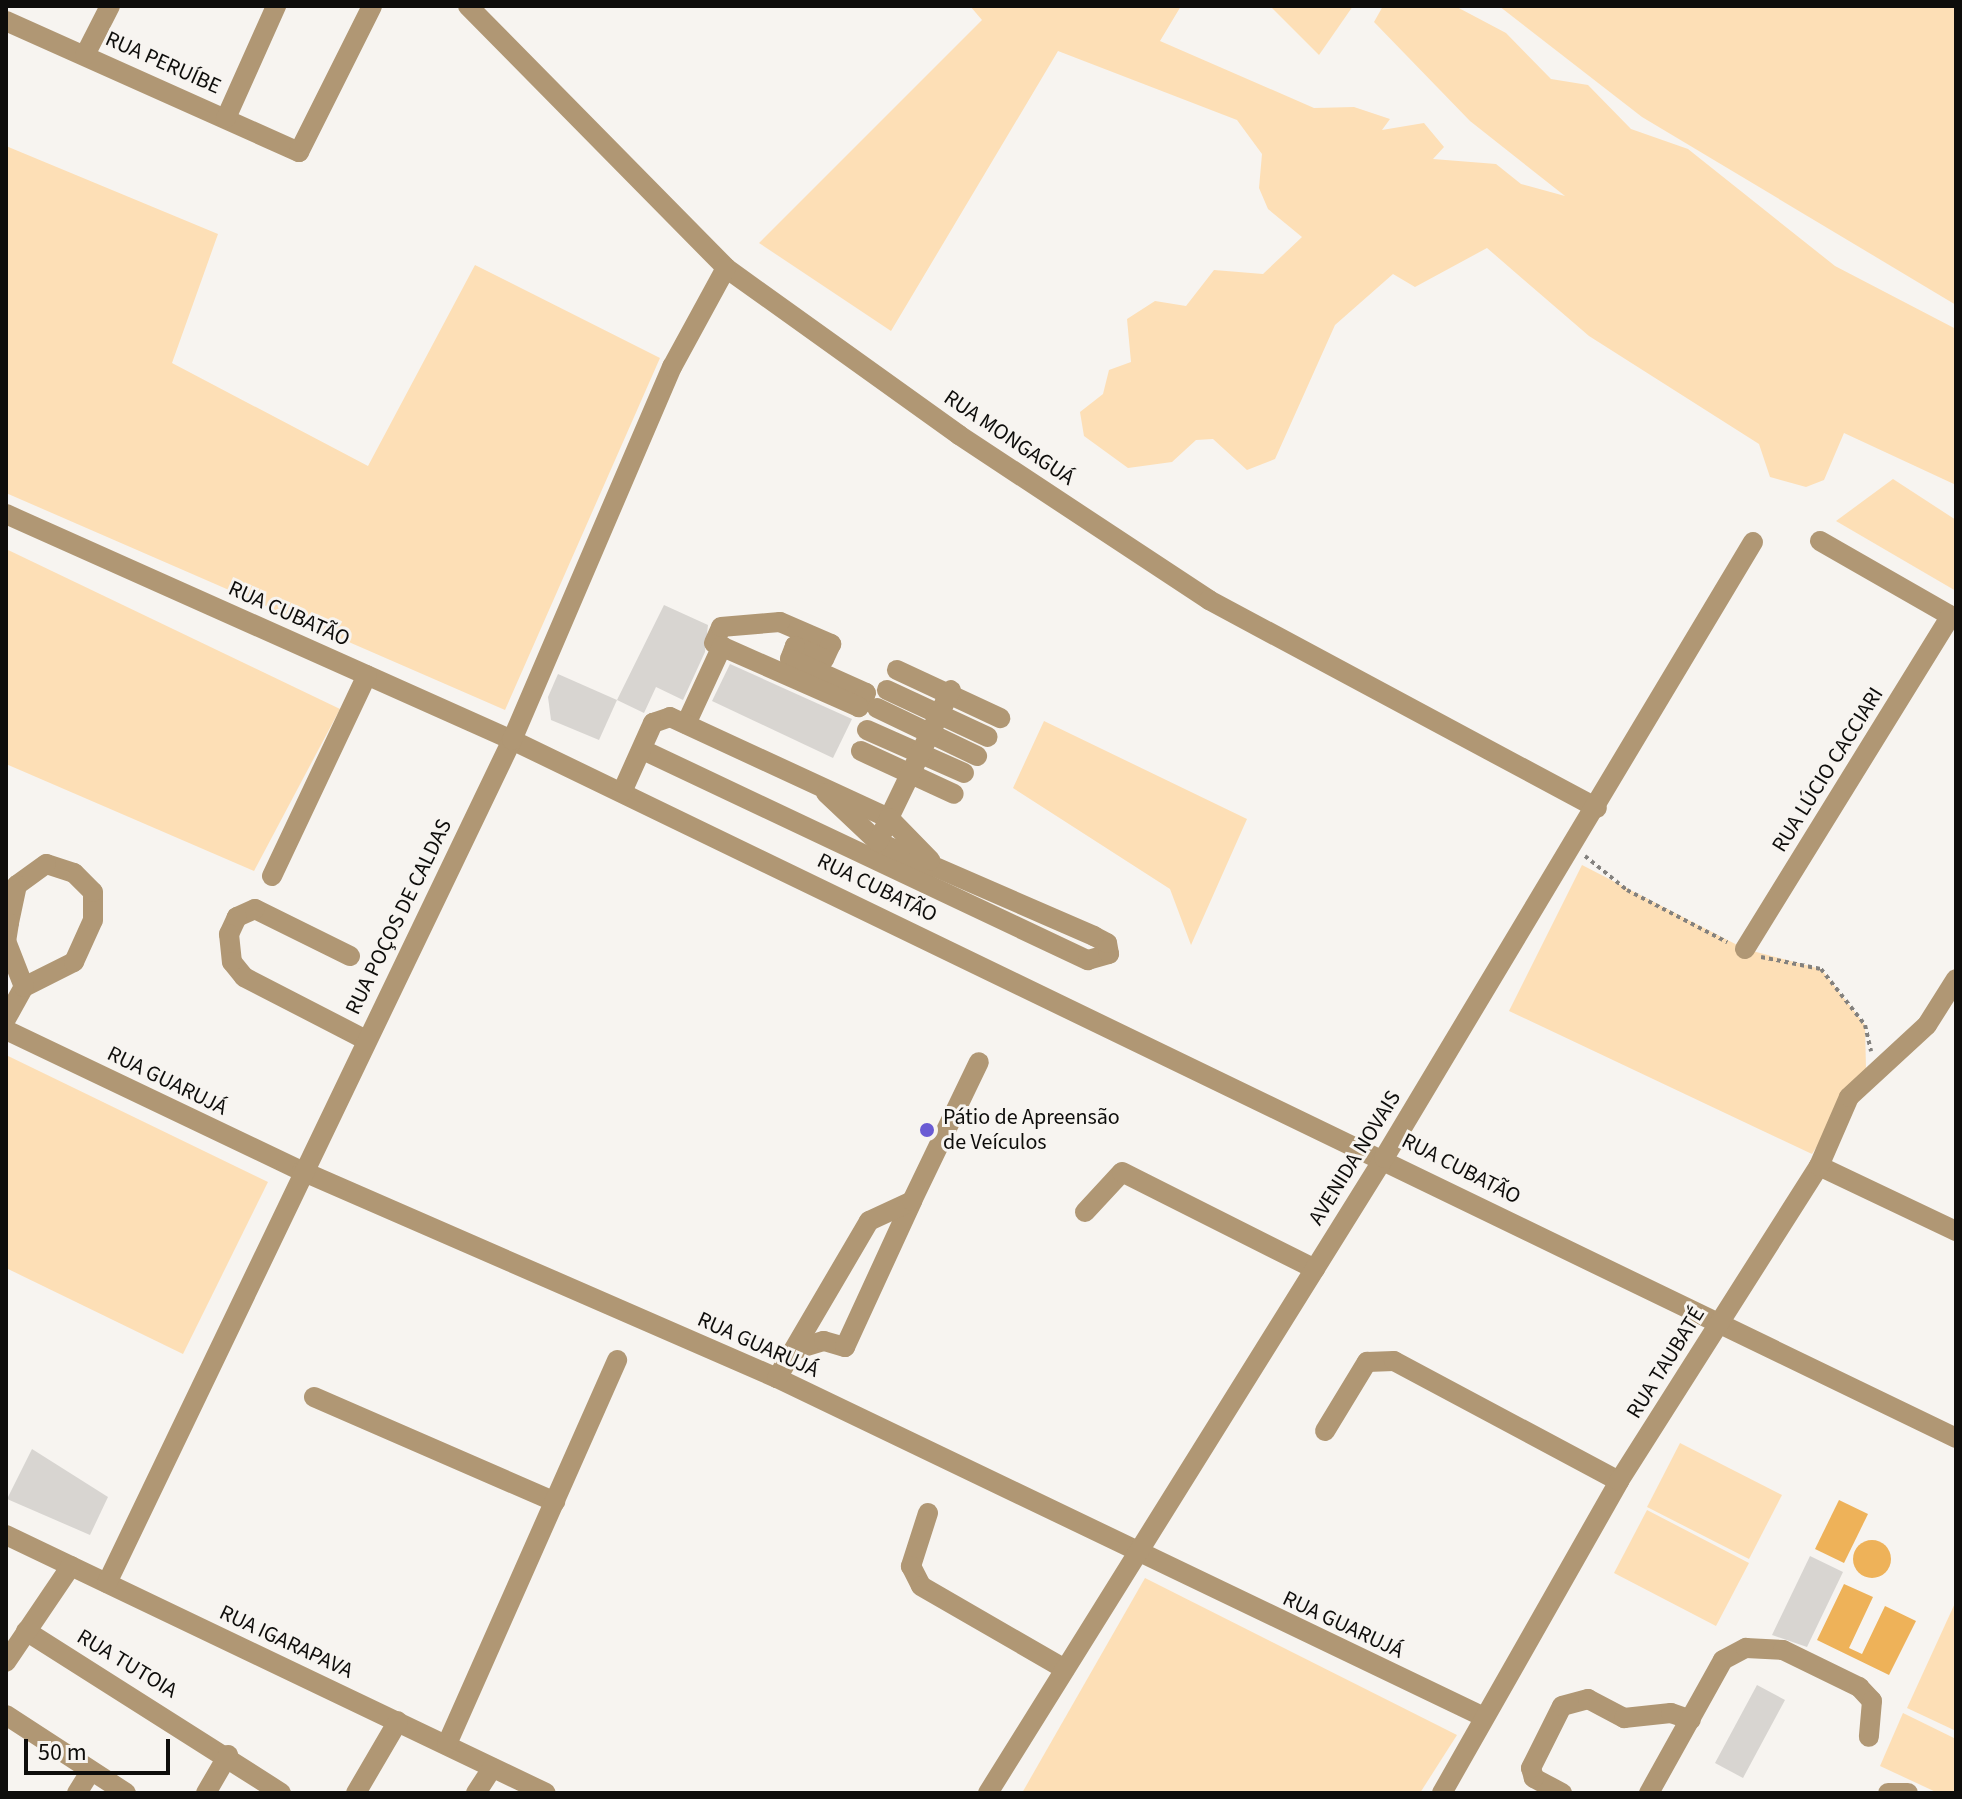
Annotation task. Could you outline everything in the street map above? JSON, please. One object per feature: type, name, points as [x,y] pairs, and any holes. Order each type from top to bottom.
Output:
[{"type":"street","points":[[85,55],[110,6]]},
{"type":"street","points":[[226,118],[276,6]]},
{"type":"street","name":"RUA PERUÍBE","points":[[6,21],[299,152],[372,6]]},
{"type":"street","name":"RUA MONGAGUÁ","points":[[468,6],[726,268],[959,435],[1209,600],[1597,808]]},
{"type":"street","name":"RUA POÇOS DE CALDAS","points":[[107,1583],[302,1171],[512,740],[672,367],[726,268]]},
{"type":"street","name":"RUA CUBATÃO","points":[[6,514],[622,792],[1384,1158],[1718,1325],[1956,1438]]},
{"type":"street","points":[[1820,541],[1953,617]]},
{"type":"street","name":"AVENIDA NOVAIS","points":[[988,1793],[1384,1158],[1597,808],[1753,542]]},
{"type":"street","name":"RUA LÚCIO CACCIARI","points":[[1745,949],[1953,617]]},
{"type":"street","points":[[780,622],[831,644],[824,659],[795,646],[790,659],[866,693],[859,707],[722,646],[714,643],[721,627],[780,622]]},
{"type":"street","points":[[686,724],[722,646]]},
{"type":"street","points":[[897,670],[946,700],[988,737]]},
{"type":"street","points":[[272,876],[367,675]]},
{"type":"street","points":[[977,756],[929,734],[882,699],[946,700],[1000,718]]},
{"type":"street","points":[[878,842],[946,700]]},
{"type":"street","points":[[622,792],[659,716],[686,724],[889,818],[935,866]]},
{"type":"street","points":[[867,730],[964,773]]},
{"type":"street","points":[[643,750],[1088,960],[1109,954],[1107,943],[1094,936],[878,842],[815,783]]},
{"type":"street","points":[[861,751],[954,794]]},
{"type":"street","points":[[6,1019],[24,987],[74,962],[93,920],[93,892],[74,873],[46,864],[17,885],[9,923],[6,941],[24,987]]},
{"type":"street","points":[[350,956],[255,909],[237,917],[229,934],[232,962],[244,977],[366,1040]]},
{"type":"street","name":"RUA TAUBATÉ","points":[[1442,1793],[1619,1481],[1819,1166],[1849,1097],[1927,1025],[1956,979]]},
{"type":"street","name":"RUA GUARUJÁ","points":[[6,1030],[302,1171],[777,1378],[1135,1556],[1484,1717]]},
{"type":"street","points":[[794,1350],[824,1341],[845,1347],[979,1062]]},
{"type":"street","points":[[1819,1166],[1956,1231]]},
{"type":"street","points":[[1085,1212],[1122,1172],[1315,1269]]},
{"type":"street","points":[[777,1378],[869,1221],[912,1201]]},
{"type":"street","points":[[447,1744],[617,1360]]},
{"type":"street","points":[[1325,1431],[1367,1362],[1394,1361],[1619,1481]]},
{"type":"street","points":[[314,1397],[555,1502]]},
{"type":"street","points":[[928,1513],[911,1566],[921,1586],[1065,1669]]},
{"type":"street","name":"RUA IGARAPAVA","points":[[6,1535],[546,1793]]},
{"type":"street","points":[[6,1662],[71,1566]]},
{"type":"street","name":"RUA TUTOIA","points":[[26,1631],[228,1755],[281,1793]]},
{"type":"street","points":[[1649,1793],[1723,1660],[1765,1645],[1859,1687],[1872,1701],[1869,1737]]},
{"type":"street","points":[[1562,1793],[1534,1778],[1531,1768],[1562,1706],[1588,1699],[1624,1718],[1671,1713],[1691,1720]]},
{"type":"street","points":[[6,1715],[126,1793]]},
{"type":"street","points":[[356,1793],[398,1721]]},
{"type":"street","points":[[206,1793],[228,1755]]},
{"type":"street","points":[[476,1793],[492,1768]]},
{"type":"street","points":[[77,1793],[91,1771]]},
{"type":"street","points":[[1888,1793],[1908,1793]]},
{"type":"path","points":[[1573,847],[1641,898],[1771,962],[1815,963],[1843,988],[1865,1025],[1876,1074]]},
{"type":"shaded area","points":[[970,6],[1181,6],[1160,41],[1314,108],[1354,107],[1390,119],[1382,130],[1424,123],[1444,147],[1433,159],[1496,164],[1521,184],[1565,196],[1470,121],[1374,22],[1383,6],[1455,6],[1506,33],[1551,79],[1588,85],[1631,129],[1688,149],[1835,266],[1956,329],[1956,485],[1844,433],[1824,480],[1806,487],[1770,477],[1759,444],[1589,336],[1487,248],[1415,287],[1393,274],[1335,325],[1275,459],[1247,470],[1213,439],[1196,440],[1172,462],[1128,468],[1084,436],[1080,412],[1103,394],[1109,370],[1131,362],[1127,319],[1155,301],[1186,306],[1214,270],[1263,274],[1302,237],[1268,209],[1259,188],[1262,154],[1237,120],[1058,51],[891,331],[759,243],[982,20]]},
{"type":"shaded area","points":[[1270,6],[1353,6],[1319,55]]},
{"type":"shaded area","points":[[1499,6],[1956,6],[1956,305],[1642,117]]},
{"type":"shaded area","points":[[6,146],[218,234],[172,363],[368,466],[475,265],[660,358],[505,710],[6,493]]},
{"type":"shaded area","points":[[1893,479],[1956,520],[1956,591],[1836,521]]},
{"type":"shaded area","points":[[6,549],[340,709],[254,871],[6,764]]},
{"type":"shaded area","points":[[1044,721],[1247,819],[1191,945],[1170,889],[1013,788]]},
{"type":"shaded area","points":[[1582,865],[1745,949],[1821,969],[1865,1025],[1866,1069],[1812,1154],[1509,1011]]},
{"type":"shaded area","points":[[6,1055],[268,1182],[183,1354],[6,1268]]},
{"type":"shaded area","points":[[1680,1443],[1782,1495],[1749,1559],[1647,1507]]},
{"type":"shaded area","points":[[1839,1500],[1868,1514],[1844,1563],[1815,1549]]},
{"type":"shaded area","points":[[1647,1510],[1749,1563],[1716,1626],[1614,1573]]},
{"type":"shaded area","points":[[1872,1540],[1886,1545],[1891,1559],[1886,1573],[1872,1578],[1858,1573],[1853,1559],[1858,1545]]},
{"type":"shaded area","points":[[1145,1578],[1457,1735],[1420,1793],[1022,1793]]},
{"type":"shaded area","points":[[1844,1584],[1873,1597],[1849,1648],[1862,1654],[1885,1606],[1916,1621],[1889,1675],[1817,1640]]},
{"type":"shaded area","points":[[1956,1601],[1956,1731],[1907,1708]]},
{"type":"shaded area","points":[[1903,1713],[1956,1739],[1956,1793],[1938,1793],[1880,1766]]},
{"type":"building","points":[[664,605],[708,625],[705,652],[683,700],[656,687],[644,713],[617,700]]},
{"type":"building","points":[[730,664],[852,719],[833,758],[712,701]]},
{"type":"building","points":[[558,674],[617,700],[599,740],[551,720],[548,697]]},
{"type":"building","points":[[32,1449],[108,1497],[90,1535],[7,1499]]},
{"type":"building","points":[[1810,1556],[1843,1572],[1807,1647],[1772,1635]]},
{"type":"building","points":[[1757,1685],[1785,1700],[1743,1778],[1715,1763]]},
{"type":"place","name":"Pátio de Apreensão de Veículos","points":[[927,1130]]}]
